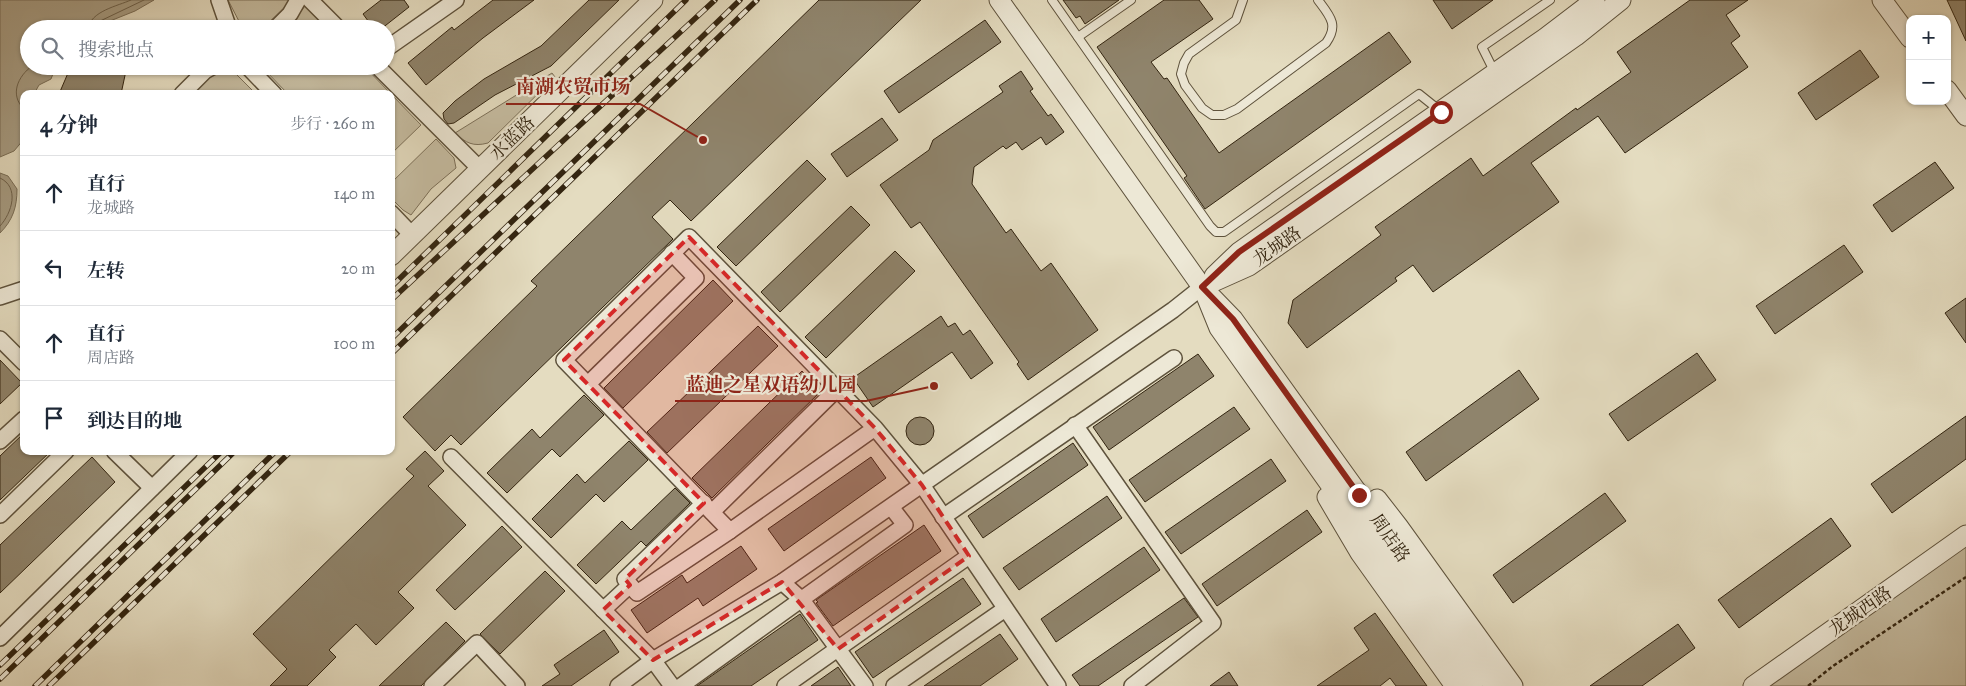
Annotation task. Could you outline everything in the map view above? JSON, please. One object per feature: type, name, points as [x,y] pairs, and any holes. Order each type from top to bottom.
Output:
[{"type":"street","points":[[220,0],[226,20]]},
{"type":"street","points":[[284,20],[298,0]]},
{"type":"street","points":[[310,0],[330,20]]},
{"type":"street","points":[[395,43],[456,0]]},
{"type":"street","name":"水蓝路","points":[[395,252],[653,0]]},
{"type":"street","name":"周店路","points":[[1001,0],[1305,435],[1381,540],[1494,686]]},
{"type":"street","name":"龙城路","points":[[1202,287],[1239,252],[1441,112],[1595,0]]},
{"type":"street","name":"龙城路","points":[[1202,287],[1249,266],[1576,36],[1621,0]]},
{"type":"street","points":[[1882,0],[1906,33]]},
{"type":"street","points":[[186,90],[201,75]]},
{"type":"street","points":[[256,75],[270,90]]},
{"type":"street","points":[[385,75],[480,169]]},
{"type":"street","points":[[1951,95],[1966,116]]},
{"type":"street","points":[[395,218],[412,235]]},
{"type":"street","points":[[730,531],[564,360],[688,237],[875,428],[922,486],[1058,686]]},
{"type":"street","points":[[588,384],[696,278],[672,253]]},
{"type":"street","points":[[618,686],[653,660],[782,582],[1173,310],[1202,287]]},
{"type":"street","points":[[0,297],[20,290]]},
{"type":"street","points":[[1,342],[20,359]]},
{"type":"street","points":[[943,517],[1174,358]]},
{"type":"street","points":[[837,389],[708,508],[625,579],[630,585],[638,593],[730,531],[875,428]]},
{"type":"street","points":[[0,441],[20,423]]},
{"type":"street","points":[[1075,425],[1213,623],[1132,686]]},
{"type":"street","points":[[1305,435],[1335,513],[1360,553],[1455,686]]},
{"type":"street","points":[[1305,435],[1371,491],[1513,686]]},
{"type":"street","points":[[0,515],[62,455]]},
{"type":"street","points":[[118,455],[152,488]]},
{"type":"street","points":[[0,638],[186,455]]},
{"type":"street","points":[[451,457],[653,660],[672,686]]},
{"type":"street","points":[[681,686],[905,525],[891,507]]},
{"type":"street","name":"龙城西路","points":[[1753,686],[1966,535]]},
{"type":"street","name":"周店路","points":[[1381,540],[1473,686]]},
{"type":"street","points":[[785,686],[969,556]]},
{"type":"street","points":[[782,582],[802,600],[865,686]]},
{"type":"street","points":[[603,610],[630,585]]},
{"type":"street","points":[[894,686],[1005,609]]},
{"type":"street","points":[[432,686],[477,643],[517,686]]},
{"type":"lane","points":[[1052,0],[1216,232],[1224,232],[1419,94],[1441,112]]},
{"type":"lane","points":[[1078,37],[1131,0]]},
{"type":"lane","points":[[1243,0],[1236,20],[1189,54],[1181,74],[1185,85],[1202,108],[1212,115],[1224,116],[1237,109],[1326,43],[1333,34],[1333,24],[1318,0]]},
{"type":"lane","points":[[1495,73],[1482,47],[1550,0]]},
{"type":"path","points":[[1808,686],[1833,666],[1966,578]]},
{"type":"highlighted area","points":[[689,237],[875,428],[922,485],[969,556],[838,649],[782,582],[653,660],[603,610],[630,585],[625,579],[704,503],[564,360]]},
{"type":"shaded area","points":[[228,0],[291,1],[271,20],[238,20]]},
{"type":"shaded area","points":[[305,6],[318,20],[293,20]]},
{"type":"shaded area","points":[[552,73],[555,77],[488,143],[478,145],[470,143],[455,133]]},
{"type":"shaded area","points":[[212,75],[237,75],[252,90],[193,90]]},
{"type":"shaded area","points":[[270,75],[373,75],[387,90],[284,90]]},
{"type":"shaded area","points":[[395,98],[421,125],[395,150]]},
{"type":"shaded area","points":[[436,139],[454,158],[456,168],[431,189],[411,215],[395,202],[395,179]]},
{"type":"shaded area","points":[[1966,545],[1966,686],[1767,686]]},
{"type":"water","points":[[0,0],[154,0],[135,11],[112,20],[20,20],[20,75],[53,75],[51,79],[39,85],[36,90],[20,90],[20,144],[14,151],[0,157]]},
{"type":"water","points":[[0,173],[8,176],[17,189],[13,213],[0,233]]},
{"type":"building","points":[[381,0],[404,0],[409,7],[392,20],[367,20],[363,14]]},
{"type":"building","points":[[493,0],[534,0],[483,38],[426,85],[408,63],[452,27],[454,30]]},
{"type":"building","points":[[589,0],[619,0],[551,66],[495,95],[454,123],[448,124],[444,119],[443,113],[455,101],[484,79],[541,46]]},
{"type":"building","points":[[819,0],[921,0],[691,221],[670,200],[652,217],[673,239],[461,445],[451,435],[435,451],[403,417],[537,286],[531,281]]},
{"type":"building","points":[[1063,0],[1119,0],[1085,24],[1080,16],[1076,18]]},
{"type":"building","points":[[1164,0],[1199,0],[1213,19],[1151,62],[1164,79],[1167,78],[1219,153],[1389,32],[1411,62],[1205,209],[1184,178],[1187,176],[1097,47]]},
{"type":"building","points":[[1433,0],[1493,0],[1452,29]]},
{"type":"building","points":[[1690,0],[1748,0],[1726,15],[1740,36],[1731,43],[1748,67],[1625,153],[1598,116],[1531,163],[1559,202],[1433,292],[1413,265],[1395,278],[1397,281],[1307,348],[1288,323],[1293,300],[1381,235],[1375,227],[1471,158],[1483,176],[1576,108],[1577,110],[1631,72],[1617,52]]},
{"type":"building","points":[[1947,0],[1966,0],[1966,41]]},
{"type":"building","points":[[985,20],[1001,42],[899,113],[884,91]]},
{"type":"building","points":[[1860,50],[1879,77],[1816,120],[1798,93]]},
{"type":"building","points":[[1021,71],[1033,89],[1030,91],[1048,116],[1051,114],[1064,132],[1046,145],[1041,137],[1022,150],[1016,142],[1006,149],[1003,146],[974,167],[972,184],[1006,233],[1011,229],[1041,271],[1051,263],[1098,330],[1028,380],[1017,364],[1019,362],[920,222],[911,228],[880,185],[929,150],[933,140],[1003,92],[999,86]]},
{"type":"building","points":[[67,75],[125,75],[122,90],[61,90]]},
{"type":"building","points":[[882,118],[898,140],[847,177],[831,154]]},
{"type":"building","points":[[807,160],[826,179],[736,266],[717,247]]},
{"type":"building","points":[[1935,162],[1954,188],[1892,232],[1873,205]]},
{"type":"building","points":[[851,206],[870,225],[780,312],[761,292]]},
{"type":"building","points":[[1844,245],[1863,272],[1775,334],[1756,306]]},
{"type":"building","points":[[895,251],[915,271],[826,358],[805,337]]},
{"type":"building","points":[[713,280],[733,301],[623,408],[604,388]]},
{"type":"building","points":[[1966,298],[1966,343],[1945,313]]},
{"type":"building","points":[[941,316],[948,327],[955,323],[963,335],[970,330],[993,363],[971,379],[952,352],[873,407],[853,378]]},
{"type":"building","points":[[758,326],[778,346],[667,453],[647,432]]},
{"type":"building","points":[[1697,353],[1716,380],[1628,441],[1609,414]]},
{"type":"building","points":[[1198,354],[1214,376],[1109,450],[1093,427]]},
{"type":"building","points":[[0,360],[20,381],[20,385],[0,404]]},
{"type":"building","points":[[1519,370],[1539,399],[1426,481],[1406,452]]},
{"type":"building","points":[[802,371],[821,391],[712,498],[692,478]]},
{"type":"building","points":[[584,395],[604,415],[560,457],[552,449],[507,493],[487,473],[532,429],[540,438]]},
{"type":"building","points":[[1234,407],[1250,429],[1145,502],[1129,480]]},
{"type":"building","points":[[1966,416],[1966,459],[1892,513],[1871,484]]},
{"type":"building","points":[[920,417],[930,421],[934,431],[930,441],[920,445],[910,441],[906,431],[910,421]]},
{"type":"building","points":[[20,437],[20,455],[47,455],[0,500],[0,456]]},
{"type":"building","points":[[629,441],[648,460],[604,502],[596,494],[551,538],[532,519],[577,474],[585,483]]},
{"type":"building","points":[[1073,443],[1088,465],[983,538],[968,516]]},
{"type":"building","points":[[425,451],[444,471],[428,486],[466,525],[398,592],[414,608],[376,645],[356,624],[329,650],[336,657],[307,686],[270,686],[287,669],[253,634],[414,476],[406,469]]},
{"type":"building","points":[[92,457],[115,482],[0,593],[0,545]]},
{"type":"building","points":[[871,457],[886,478],[784,551],[768,529]]},
{"type":"building","points":[[1271,459],[1286,481],[1181,554],[1165,532]]},
{"type":"building","points":[[675,488],[690,503],[646,546],[641,541],[596,584],[577,565],[622,521],[631,530]]},
{"type":"building","points":[[1605,493],[1626,521],[1513,603],[1493,575]]},
{"type":"building","points":[[1107,496],[1122,518],[1019,590],[1003,568]]},
{"type":"building","points":[[1307,510],[1322,532],[1217,606],[1202,584]]},
{"type":"building","points":[[1831,518],[1851,546],[1739,628],[1718,600]]},
{"type":"building","points":[[924,525],[941,551],[833,626],[816,603],[818,602],[816,600]]},
{"type":"building","points":[[502,526],[522,547],[455,610],[436,590]]},
{"type":"building","points":[[741,546],[757,569],[703,606],[698,598],[647,633],[631,610],[682,575],[687,583]]},
{"type":"building","points":[[1144,547],[1160,570],[1056,642],[1041,619]]},
{"type":"building","points":[[545,571],[565,591],[500,654],[480,634]]},
{"type":"building","points":[[963,578],[981,604],[873,678],[855,652]]},
{"type":"building","points":[[1184,598],[1198,617],[1098,686],[1080,686],[1072,675]]},
{"type":"building","points":[[1375,613],[1427,686],[1396,686],[1390,678],[1380,686],[1317,686],[1369,650],[1354,628]]},
{"type":"building","points":[[800,614],[818,640],[751,686],[697,686]]},
{"type":"building","points":[[446,622],[465,641],[421,686],[379,686]]},
{"type":"building","points":[[1678,624],[1695,648],[1642,686],[1590,686]]},
{"type":"building","points":[[604,630],[619,652],[571,686],[542,686],[560,674],[554,665]]},
{"type":"building","points":[[1000,634],[1018,659],[980,686],[924,686]]},
{"type":"building","points":[[838,667],[851,686],[811,686]]},
{"type":"building","points":[[1229,672],[1238,686],[1210,686]]},
{"type":"railway","points":[[395,283],[686,0]]},
{"type":"railway","points":[[395,296],[715,0]]},
{"type":"railway","points":[[395,335],[740,0]]},
{"type":"railway","points":[[395,350],[757,0]]},
{"type":"railway","points":[[0,665],[218,455]]},
{"type":"railway","points":[[0,679],[231,455]]},
{"type":"railway","points":[[35,686],[272,455]]},
{"type":"railway","points":[[49,686],[287,455]]},
{"type":"place","name":"南湖农贸市场","points":[[703,140]]},
{"type":"place","name":"蓝迪之星双语幼儿园","points":[[934,386]]},
{"type":"route","points":[[1359,495],[1233,319],[1202,287],[1239,252],[1441,112]]}]
